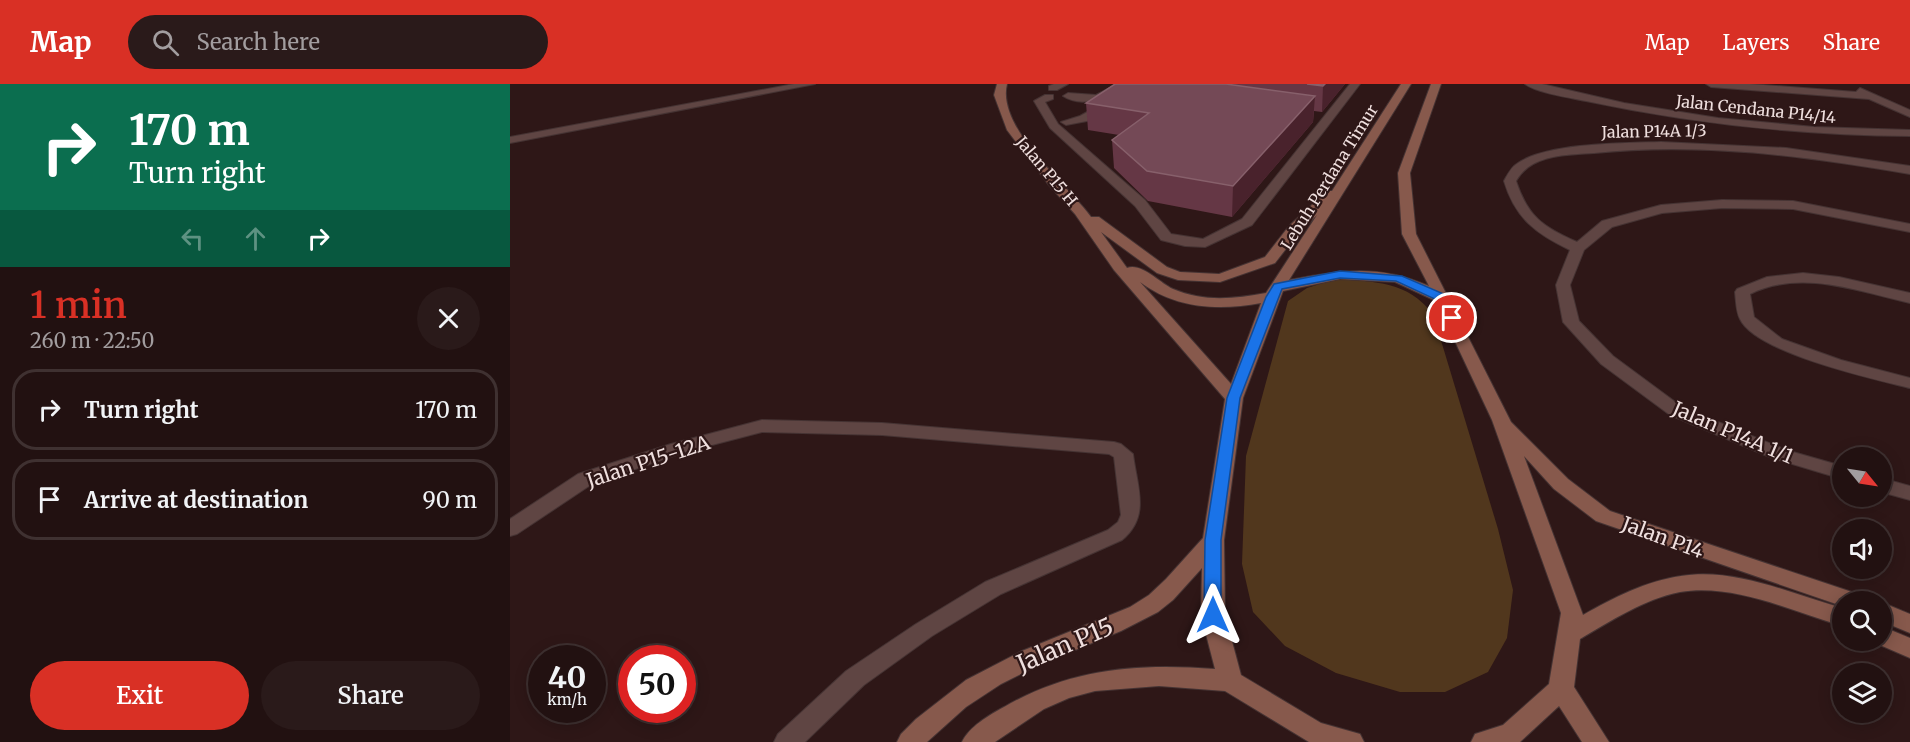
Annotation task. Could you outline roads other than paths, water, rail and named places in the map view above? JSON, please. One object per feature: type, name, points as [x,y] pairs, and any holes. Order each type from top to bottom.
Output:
[{"type":"main road","name":"Jalan P15 H","points":[[1002,84],[999,95],[1011,128],[1052,181],[1080,211],[1119,267],[1234,398]]},
{"type":"main road","name":"Lebuh Perdana Timur","points":[[1230,681],[1213,615],[1213,540],[1234,398],[1275,292],[1407,84]]},
{"type":"main road","points":[[1436,84],[1404,173],[1409,234],[1501,420],[1572,613],[1561,689],[1511,734],[1484,742]]},
{"type":"main road","points":[[1080,211],[1162,270],[1198,279],[1220,278],[1270,260],[1315,207],[1341,186]]},
{"type":"main road","name":"Jalan P15 H","points":[[1110,253],[1152,285],[1171,296],[1200,303],[1275,292],[1340,275],[1398,278],[1442,298]]},
{"type":"main road","name":"Jalan P14","points":[[1501,420],[1561,484],[1603,516],[1832,594]]},
{"type":"main road","name":"Jalan P15","points":[[910,742],[930,720],[969,690],[1020,663],[1090,636],[1153,605],[1213,540]]},
{"type":"main road","name":"Jalan P14","points":[[1569,634],[1628,601],[1683,584],[1732,586],[1832,614]]},
{"type":"main road","points":[[1892,616],[1910,624]]},
{"type":"main road","points":[[1892,640],[1910,648]]},
{"type":"main road","name":"Jalan P15","points":[[975,742],[998,722],[1052,692],[1110,677],[1166,674],[1230,681]]},
{"type":"main road","points":[[1230,681],[1315,733],[1351,742]]},
{"type":"main road","points":[[1561,689],[1596,742]]},
{"type":"street","points":[[510,140],[810,84]]},
{"type":"street","points":[[1064,100],[1093,115],[1127,91],[1116,87],[1098,98],[1039,101],[1048,120],[1140,203],[1166,237],[1185,242],[1205,243],[1246,222],[1321,118],[1355,84]]},
{"type":"street","name":"Jalan Cendana P14/14","points":[[1530,84],[1594,102],[1719,123],[1789,130],[1910,133]]},
{"type":"street","name":"Jalan Cendana P14/14","points":[[1711,84],[1870,96]]},
{"type":"street","points":[[1845,84],[1910,114]]},
{"type":"street","points":[[1064,100],[1074,144]]},
{"type":"street","name":"Jalan P14A 1/3","points":[[1578,248],[1539,230],[1524,216],[1515,201],[1510,181],[1518,167],[1539,156],[1623,145],[1731,146],[1832,156],[1910,170]]},
{"type":"street","name":"Jalan P14A 1/1","points":[[1832,470],[1779,454],[1676,411],[1606,360],[1571,322],[1563,285],[1578,248],[1607,224],[1661,209],[1722,204],[1793,205],[1910,228]]},
{"type":"street","points":[[1910,298],[1834,281],[1797,278],[1766,281],[1742,292],[1747,319],[1776,342],[1835,364],[1910,383]]},
{"type":"street","name":"Jalan P15-12A","points":[[510,529],[585,479],[678,448],[762,426],[882,429],[1114,448],[1123,454],[1131,515],[1126,526],[1115,535],[993,588],[924,630],[855,678],[787,742]]},
{"type":"street","points":[[1892,488],[1910,493]]}]
